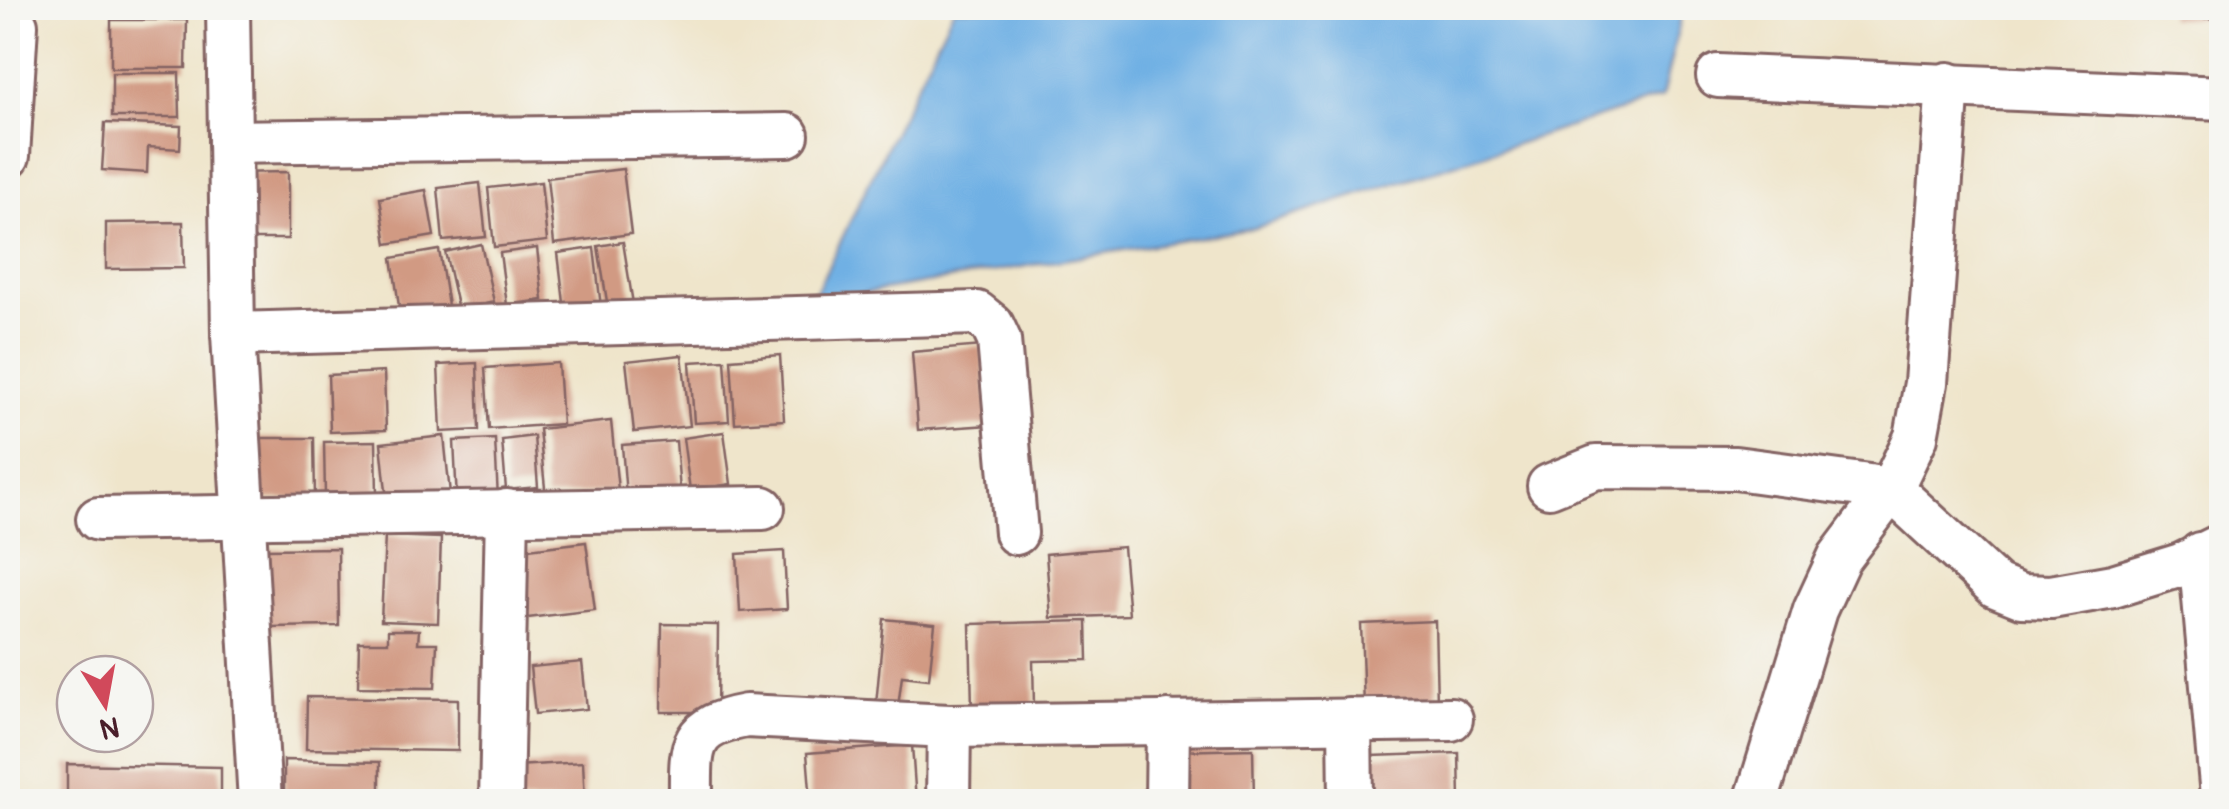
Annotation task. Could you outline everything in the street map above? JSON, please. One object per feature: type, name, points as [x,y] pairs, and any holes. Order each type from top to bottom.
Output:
[{"type":"street","points":[[228,8],[233,334],[260,802]]},
{"type":"street","points":[[8,14],[16,24],[8,156]]},
{"type":"street","points":[[1718,76],[2222,98]]},
{"type":"street","points":[[1756,802],[1815,610],[1839,558],[1891,489],[1916,438],[1926,383],[1948,84]]},
{"type":"street","points":[[230,142],[786,135]]},
{"type":"street","points":[[233,334],[977,313],[992,325],[999,340],[1016,532]]},
{"type":"street","points":[[1549,486],[1596,467],[1735,468],[1891,489],[1996,586],[2021,596],[2051,597],[2113,586],[2180,565],[2211,550],[2222,796]]},
{"type":"street","points":[[98,518],[763,508]]},
{"type":"street","points":[[501,802],[507,512]]},
{"type":"street","points":[[692,802],[691,755],[702,733],[715,722],[746,716],[949,726],[1452,720]]},
{"type":"street","points":[[1350,720],[1351,802]]},
{"type":"street","points":[[1167,802],[1168,722]]},
{"type":"street","points":[[948,802],[949,726]]},
{"type":"water","points":[[954,8],[1683,8],[1662,97],[1255,228],[811,302]]},
{"type":"building","points":[[2169,8],[2222,8],[2222,18],[2169,19]]},
{"type":"building","points":[[111,20],[187,20],[186,68],[111,68]]},
{"type":"building","points":[[112,73],[179,73],[180,117],[112,117]]},
{"type":"building","points":[[105,123],[181,126],[180,149],[148,147],[147,173],[102,170]]},
{"type":"building","points":[[623,169],[631,234],[554,244],[547,178]]},
{"type":"building","points":[[288,172],[288,239],[235,239],[235,173]]},
{"type":"building","points":[[541,182],[547,241],[494,247],[488,188]]},
{"type":"building","points":[[480,183],[486,237],[443,241],[438,188]]},
{"type":"building","points":[[426,190],[434,236],[387,244],[380,198]]},
{"type":"building","points":[[183,222],[184,268],[106,269],[106,223]]},
{"type":"building","points":[[623,242],[635,316],[610,320],[598,246]]},
{"type":"building","points":[[481,244],[494,302],[458,310],[445,252]]},
{"type":"building","points":[[537,248],[543,300],[507,305],[500,253]]},
{"type":"building","points":[[594,248],[601,307],[565,311],[558,253]]},
{"type":"building","points":[[439,250],[449,312],[401,320],[392,258]]},
{"type":"building","points":[[982,346],[989,425],[918,430],[912,352]]},
{"type":"building","points":[[682,355],[690,426],[634,432],[626,361]]},
{"type":"building","points":[[780,355],[784,420],[735,423],[731,359]]},
{"type":"building","points":[[725,360],[729,421],[694,423],[690,362]]},
{"type":"building","points":[[477,363],[479,430],[441,432],[438,365]]},
{"type":"building","points":[[558,363],[562,424],[489,429],[485,368]]},
{"type":"building","points":[[384,372],[386,430],[330,432],[328,375]]},
{"type":"building","points":[[611,421],[618,490],[546,498],[539,429]]},
{"type":"building","points":[[724,432],[731,484],[690,490],[683,438]]},
{"type":"building","points":[[444,436],[450,494],[387,501],[381,443]]},
{"type":"building","points":[[534,436],[538,487],[506,490],[502,440]]},
{"type":"building","points":[[254,438],[314,438],[315,499],[254,499]]},
{"type":"building","points":[[495,439],[498,499],[457,501],[454,441]]},
{"type":"building","points":[[376,441],[377,496],[325,497],[324,442]]},
{"type":"building","points":[[676,441],[680,491],[626,496],[622,445]]},
{"type":"building","points":[[385,536],[441,538],[438,623],[381,621]]},
{"type":"building","points":[[586,542],[595,610],[527,618],[520,550]]},
{"type":"building","points":[[1123,547],[1129,615],[1051,618],[1046,554]]},
{"type":"building","points":[[338,548],[339,626],[267,627],[266,549]]},
{"type":"building","points":[[784,551],[787,609],[740,612],[737,554]]},
{"type":"building","points":[[884,619],[935,624],[929,679],[902,676],[898,707],[876,705]]},
{"type":"building","points":[[1087,621],[1088,660],[1033,661],[1034,706],[972,708],[970,624]]},
{"type":"building","points":[[1435,621],[1437,704],[1364,706],[1361,624]]},
{"type":"building","points":[[662,624],[718,625],[717,712],[661,712]]},
{"type":"building","points":[[388,630],[419,630],[418,643],[437,643],[435,688],[358,687],[359,642],[388,642]]},
{"type":"building","points":[[582,662],[587,709],[535,714],[530,667]]},
{"type":"building","points":[[307,697],[458,699],[458,751],[306,749]]},
{"type":"building","points":[[912,745],[916,802],[811,802],[807,753]]},
{"type":"building","points":[[1253,749],[1254,800],[1175,802],[1174,751]]},
{"type":"building","points":[[1459,753],[1460,802],[1372,802],[1371,756]]},
{"type":"building","points":[[284,760],[380,762],[380,802],[284,802]]},
{"type":"building","points":[[583,762],[585,802],[518,802],[516,766]]},
{"type":"building","points":[[67,764],[221,767],[221,802],[67,802]]}]
